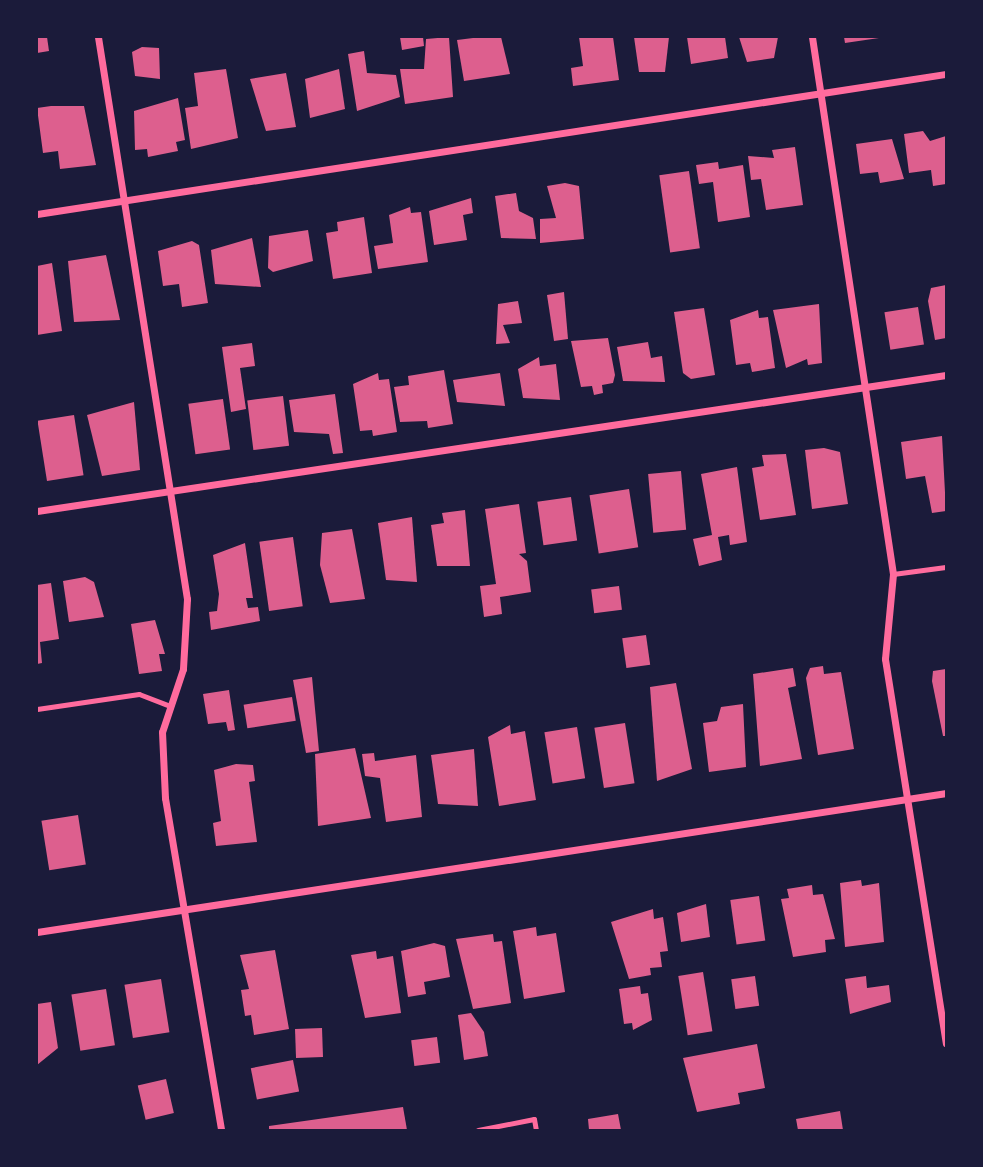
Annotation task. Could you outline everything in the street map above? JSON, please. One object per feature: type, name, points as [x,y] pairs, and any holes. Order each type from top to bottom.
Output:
[{"type":"street","points":[[98,37],[173,491],[187,599],[183,669],[162,732],[165,798],[187,909],[221,1130]]},
{"type":"street","points":[[812,37],[893,574],[885,659],[910,799],[946,1043]]},
{"type":"street","points":[[37,214],[946,74]]},
{"type":"street","points":[[37,511],[946,375]]},
{"type":"street","points":[[37,932],[946,793]]},
{"type":"lane","points":[[893,574],[946,566]]},
{"type":"lane","points":[[37,709],[139,694],[170,706]]},
{"type":"lane","points":[[478,1130],[534,1119],[536,1130]]},
{"type":"building","points":[[37,37],[47,37],[49,51],[37,53]]},
{"type":"building","points":[[400,37],[423,37],[424,46],[402,50]]},
{"type":"building","points":[[449,37],[453,97],[405,104],[400,69],[424,69],[426,39]]},
{"type":"building","points":[[501,37],[510,74],[464,81],[457,40]]},
{"type":"building","points":[[579,37],[613,37],[619,80],[573,86],[571,68],[583,66]]},
{"type":"building","points":[[634,37],[669,37],[665,72],[639,72]]},
{"type":"building","points":[[687,37],[725,37],[728,58],[691,64]]},
{"type":"building","points":[[739,37],[778,37],[774,58],[747,62]]},
{"type":"building","points":[[844,37],[879,37],[879,38],[845,43]]},
{"type":"building","points":[[142,47],[159,48],[160,79],[135,76],[132,52]]},
{"type":"building","points":[[364,51],[367,73],[396,75],[400,97],[357,111],[348,54]]},
{"type":"building","points":[[226,69],[238,138],[191,149],[185,108],[198,106],[194,73]]},
{"type":"building","points":[[339,69],[345,109],[310,118],[305,79]]},
{"type":"building","points":[[286,73],[296,127],[266,131],[250,79]]},
{"type":"building","points":[[178,98],[185,140],[176,142],[178,151],[148,157],[147,149],[135,150],[134,111]]},
{"type":"building","points":[[84,106],[96,165],[60,169],[58,151],[43,153],[37,108]]},
{"type":"building","points":[[923,131],[930,141],[946,136],[946,184],[933,186],[931,170],[909,173],[904,134]]},
{"type":"building","points":[[892,139],[904,179],[880,183],[878,172],[860,174],[856,144]]},
{"type":"building","points":[[795,147],[803,205],[766,210],[761,179],[751,180],[748,156],[774,158],[772,150]]},
{"type":"building","points":[[718,162],[719,169],[743,165],[750,217],[718,222],[713,182],[699,184],[696,165]]},
{"type":"building","points":[[689,171],[700,248],[670,252],[659,175]]},
{"type":"building","points":[[565,183],[579,186],[584,239],[540,243],[540,219],[556,218],[547,186]]},
{"type":"building","points":[[516,193],[519,211],[533,218],[536,239],[501,238],[495,196]]},
{"type":"building","points":[[471,198],[473,213],[463,215],[467,240],[434,245],[429,211]]},
{"type":"building","points":[[410,207],[411,213],[421,212],[428,262],[378,269],[374,246],[393,243],[389,215]]},
{"type":"building","points":[[364,217],[372,273],[333,279],[326,233],[338,231],[337,222]]},
{"type":"building","points":[[308,230],[313,261],[273,272],[268,268],[269,236]]},
{"type":"building","points":[[252,238],[261,287],[215,284],[211,250]]},
{"type":"building","points":[[192,241],[199,245],[208,303],[182,307],[179,284],[163,286],[158,251]]},
{"type":"building","points":[[106,255],[120,320],[74,322],[68,261]]},
{"type":"building","points":[[52,263],[62,331],[37,335],[37,266]]},
{"type":"building","points":[[946,285],[946,338],[935,340],[928,301],[931,288]]},
{"type":"building","points":[[564,292],[568,339],[554,341],[547,295]]},
{"type":"building","points":[[518,301],[522,323],[503,325],[510,343],[496,344],[498,304]]},
{"type":"building","points":[[819,304],[822,363],[808,365],[807,359],[786,368],[773,310]]},
{"type":"building","points":[[918,307],[924,345],[890,350],[884,312]]},
{"type":"building","points":[[704,308],[715,375],[691,379],[683,373],[674,312]]},
{"type":"building","points":[[758,310],[759,318],[768,317],[775,368],[752,372],[750,363],[736,365],[730,320]]},
{"type":"building","points":[[608,338],[615,375],[613,383],[602,385],[603,393],[594,395],[592,386],[581,387],[571,341]]},
{"type":"building","points":[[648,342],[651,358],[662,356],[665,382],[623,381],[617,347]]},
{"type":"building","points":[[252,343],[255,366],[240,368],[246,409],[231,412],[222,347]]},
{"type":"building","points":[[539,357],[540,366],[556,364],[560,400],[523,398],[518,369]]},
{"type":"building","points":[[444,370],[453,424],[428,428],[427,421],[400,422],[394,387],[409,385],[408,376]]},
{"type":"building","points":[[378,373],[379,380],[389,379],[397,432],[373,436],[372,430],[360,431],[353,384]]},
{"type":"building","points":[[500,373],[505,406],[457,402],[453,380]]},
{"type":"building","points":[[335,394],[343,453],[333,454],[329,434],[294,432],[289,400]]},
{"type":"building","points":[[283,396],[289,446],[253,450],[247,400]]},
{"type":"building","points":[[223,399],[230,450],[195,454],[188,404]]},
{"type":"building","points":[[134,402],[140,470],[102,476],[87,415]]},
{"type":"building","points":[[74,415],[84,475],[47,481],[37,421]]},
{"type":"building","points":[[942,436],[946,511],[932,513],[925,476],[906,479],[901,442]]},
{"type":"building","points":[[824,448],[840,452],[848,504],[812,509],[805,450]]},
{"type":"building","points":[[786,454],[796,515],[760,520],[752,468],[764,466],[762,455]]},
{"type":"building","points":[[737,467],[747,542],[730,545],[729,535],[718,537],[722,560],[699,566],[693,539],[712,535],[701,474]]},
{"type":"building","points":[[681,471],[686,530],[653,533],[648,474]]},
{"type":"building","points":[[629,489],[638,547],[599,554],[589,495]]},
{"type":"building","points":[[571,497],[577,541],[543,545],[537,502]]},
{"type":"building","points":[[519,504],[526,553],[519,554],[527,561],[531,592],[500,597],[502,614],[484,617],[480,586],[496,584],[485,509]]},
{"type":"building","points":[[465,510],[470,566],[437,566],[431,525],[444,523],[442,513]]},
{"type":"building","points":[[412,517],[417,582],[386,580],[378,523]]},
{"type":"building","points":[[352,529],[365,599],[330,603],[320,565],[322,533]]},
{"type":"building","points":[[293,537],[303,606],[269,611],[259,542]]},
{"type":"building","points":[[245,543],[253,598],[246,598],[248,608],[258,607],[260,621],[211,630],[209,612],[217,611],[219,594],[213,555]]},
{"type":"building","points":[[85,577],[94,582],[104,617],[69,622],[63,581]]},
{"type":"building","points":[[51,583],[59,639],[40,642],[42,663],[37,664],[37,585]]},
{"type":"building","points":[[619,586],[622,610],[594,613],[591,589]]},
{"type":"building","points":[[155,620],[165,654],[159,654],[162,671],[139,674],[131,624]]},
{"type":"building","points":[[646,635],[650,665],[626,668],[622,638]]},
{"type":"building","points":[[823,666],[824,674],[841,672],[854,749],[818,755],[806,678],[810,668]]},
{"type":"building","points":[[793,668],[796,686],[788,688],[802,759],[760,766],[753,674]]},
{"type":"building","points":[[946,669],[946,736],[943,736],[932,681],[933,671]]},
{"type":"building","points":[[312,677],[319,751],[306,753],[293,680]]},
{"type":"building","points":[[676,683],[692,769],[657,781],[650,687]]},
{"type":"building","points":[[229,690],[235,730],[228,731],[226,722],[208,724],[203,694]]},
{"type":"building","points":[[292,697],[296,721],[247,728],[244,705]]},
{"type":"building","points":[[743,704],[746,767],[709,772],[703,723],[717,721],[721,707]]},
{"type":"building","points":[[625,723],[635,783],[604,788],[594,728]]},
{"type":"building","points":[[510,725],[511,734],[525,731],[536,800],[499,806],[488,737]]},
{"type":"building","points":[[577,727],[585,778],[553,784],[544,732]]},
{"type":"building","points":[[355,748],[371,818],[318,826],[315,754]]},
{"type":"building","points":[[474,749],[478,806],[438,804],[431,755]]},
{"type":"building","points":[[374,753],[375,761],[416,755],[422,817],[386,822],[380,778],[365,776],[362,754]]},
{"type":"building","points":[[236,764],[253,765],[255,781],[249,782],[257,842],[216,846],[213,823],[221,821],[214,770]]},
{"type":"building","points":[[78,815],[86,864],[49,870],[41,821]]},
{"type":"building","points":[[861,880],[862,886],[879,883],[884,942],[845,947],[840,883]]},
{"type":"building","points":[[812,885],[813,895],[823,894],[835,939],[825,940],[826,952],[793,957],[781,899],[789,898],[787,889]]},
{"type":"building","points":[[759,896],[765,941],[737,945],[730,900]]},
{"type":"building","points":[[706,904],[710,937],[681,942],[677,913]]},
{"type":"building","points":[[653,909],[654,919],[663,917],[668,951],[660,952],[662,967],[650,968],[651,975],[629,979],[611,922]]},
{"type":"building","points":[[536,927],[537,936],[556,933],[565,992],[524,999],[513,931]]},
{"type":"building","points":[[493,934],[494,942],[502,941],[511,1003],[473,1009],[456,939]]},
{"type":"building","points":[[434,943],[445,946],[450,977],[424,982],[426,994],[408,997],[401,951]]},
{"type":"building","points":[[275,950],[289,1029],[254,1035],[251,1015],[245,1016],[241,990],[249,989],[240,955]]},
{"type":"building","points":[[376,951],[377,959],[393,956],[401,1013],[365,1018],[351,955]]},
{"type":"building","points":[[703,972],[712,1031],[688,1035],[678,976]]},
{"type":"building","points":[[755,976],[759,1006],[735,1009],[731,979]]},
{"type":"building","points":[[866,976],[867,988],[889,985],[891,1002],[850,1014],[845,979]]},
{"type":"building","points":[[161,979],[169,1032],[133,1038],[124,985]]},
{"type":"building","points":[[640,986],[641,994],[648,993],[652,1020],[633,1030],[632,1023],[624,1024],[619,989]]},
{"type":"building","points":[[106,989],[115,1045],[80,1051],[71,994]]},
{"type":"building","points":[[51,1002],[58,1048],[37,1065],[37,1004]]},
{"type":"building","points":[[471,1013],[484,1032],[488,1056],[464,1060],[458,1015]]},
{"type":"building","points":[[322,1028],[323,1057],[296,1058],[295,1029]]},
{"type":"building","points":[[437,1037],[440,1063],[414,1066],[411,1040]]},
{"type":"building","points":[[757,1044],[765,1088],[738,1093],[740,1104],[697,1112],[683,1058]]},
{"type":"building","points":[[293,1060],[299,1091],[257,1100],[251,1068]]},
{"type":"building","points":[[166,1079],[174,1113],[146,1120],[138,1086]]},
{"type":"building","points":[[403,1107],[407,1130],[269,1130],[269,1126]]},
{"type":"building","points":[[840,1111],[843,1130],[798,1130],[796,1119]]},
{"type":"building","points":[[618,1114],[621,1130],[589,1130],[588,1119]]}]
